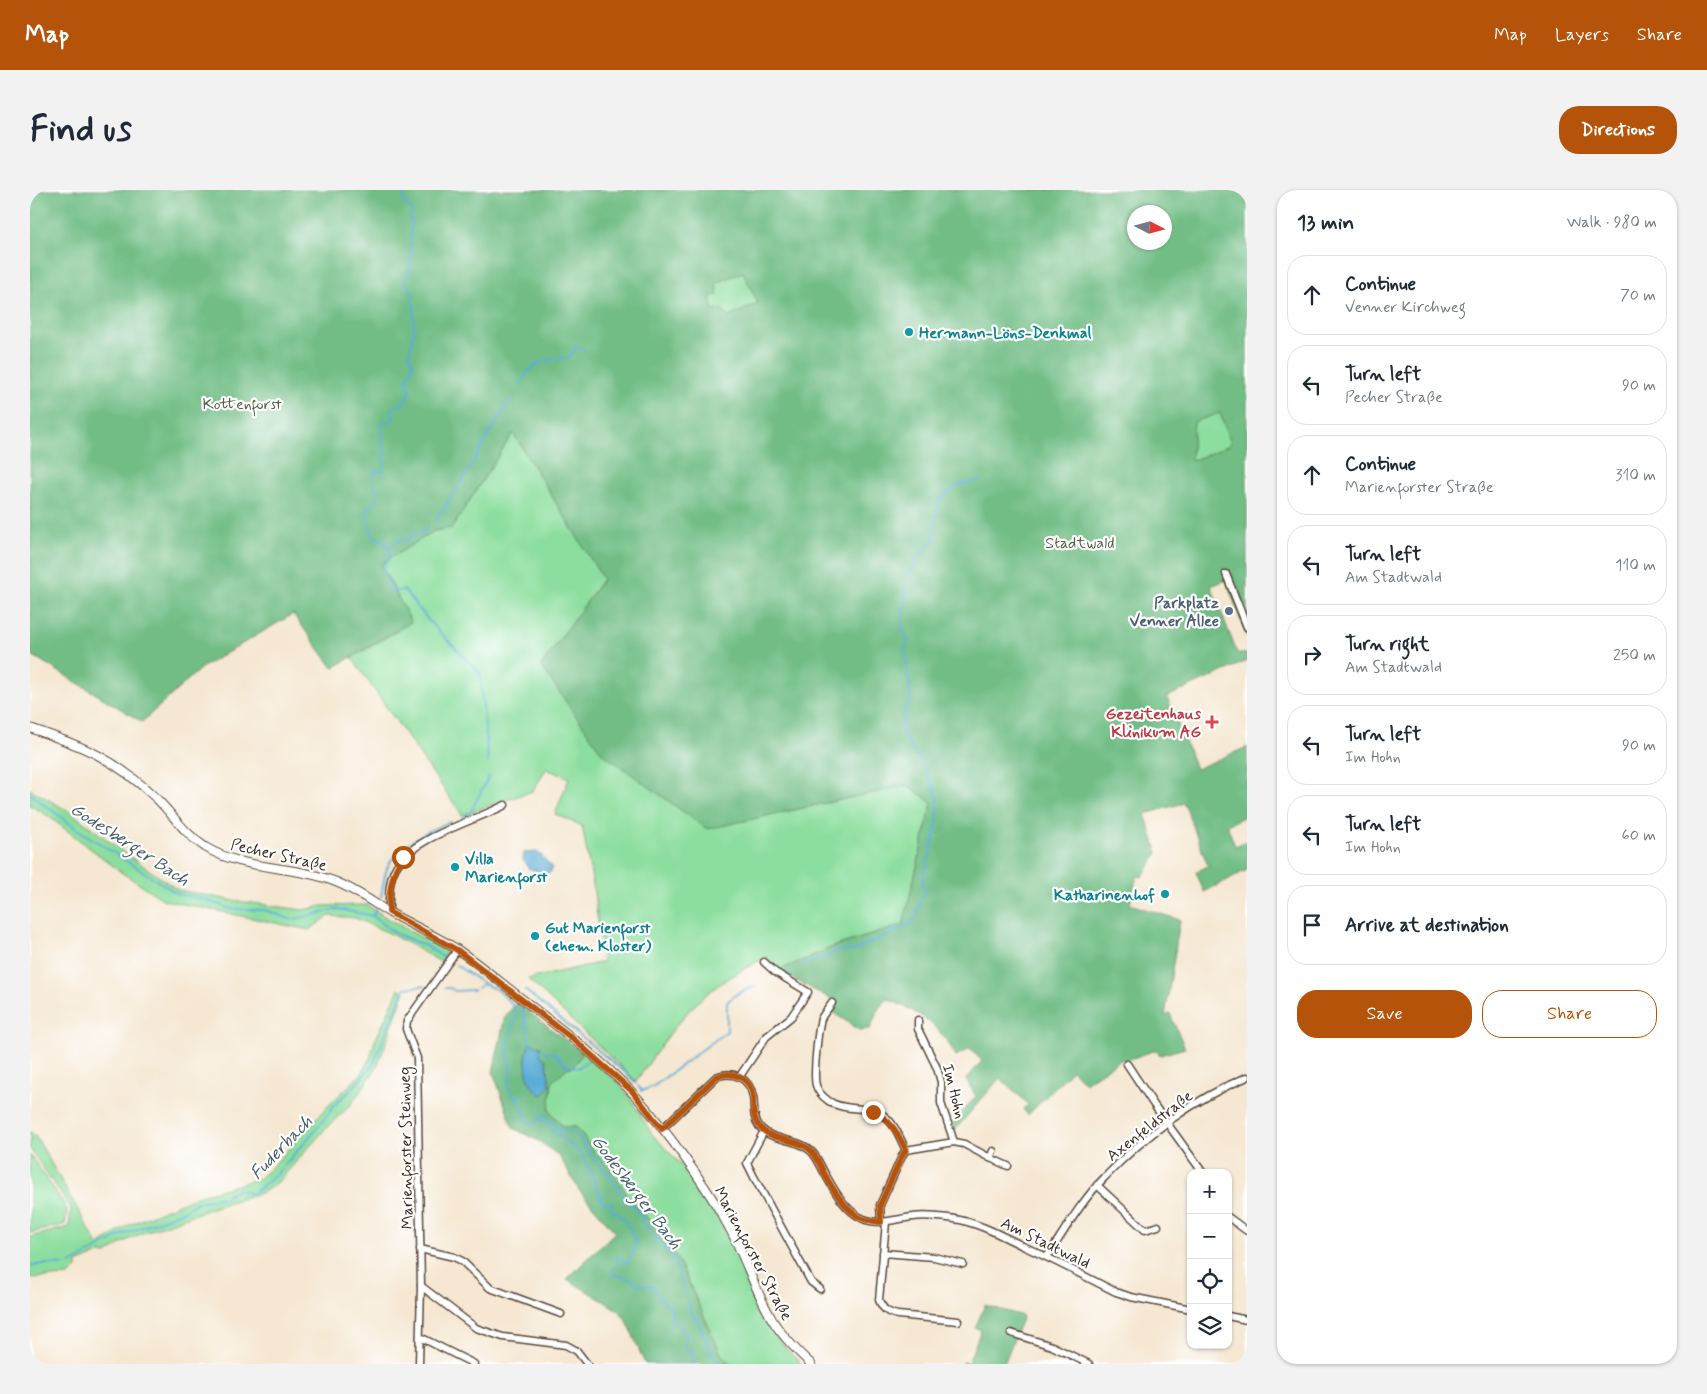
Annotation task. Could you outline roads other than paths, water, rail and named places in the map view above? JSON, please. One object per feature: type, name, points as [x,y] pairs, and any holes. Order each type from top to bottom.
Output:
[{"type":"main road","name":"Pecher Straße","points":[[30,728],[77,744],[118,766],[159,801],[190,836],[205,847],[235,860],[333,880],[352,889],[457,950]]},
{"type":"main road","name":"Marienforster Straße","points":[[457,950],[565,1033],[632,1091],[698,1178],[731,1232],[772,1319],[789,1342],[811,1364]]},
{"type":"street","points":[[1226,574],[1247,627]]},
{"type":"street","points":[[389,912],[391,882],[395,868],[403,857],[448,829],[505,805]]},
{"type":"street","name":"Marienforster Steinweg","points":[[419,1364],[421,1286],[418,1058],[406,1029],[407,1021],[457,950]]},
{"type":"street","points":[[740,1076],[766,1037],[791,1017],[808,992],[775,972],[764,962]]},
{"type":"street","points":[[832,1003],[822,1019],[816,1066],[816,1085],[822,1095],[832,1103],[842,1107],[862,1108],[883,1116],[892,1124],[906,1150],[880,1205],[884,1222],[879,1300],[885,1311],[898,1315],[958,1321]]},
{"type":"street","name":"Im Hohn","points":[[918,1020],[918,1029],[938,1068],[941,1103],[954,1142]]},
{"type":"street","points":[[1127,1064],[1200,1169]]},
{"type":"street","points":[[662,1129],[716,1077],[727,1074],[740,1076],[750,1088],[753,1096],[754,1114],[759,1126],[764,1131],[747,1163],[812,1282],[820,1289]]},
{"type":"street","name":"Axenfeldstraße","points":[[1047,1257],[1097,1185],[1134,1150],[1179,1114],[1225,1086],[1247,1077]]},
{"type":"street","name":"Am Stadtwald","points":[[764,1131],[771,1136],[803,1146],[811,1151],[832,1188],[853,1213],[864,1219],[884,1222],[914,1217],[937,1216],[958,1220],[986,1229],[1116,1292],[1131,1297],[1187,1308]]},
{"type":"street","name":"Im Hohn","points":[[906,1150],[954,1142],[992,1155],[1008,1166]]},
{"type":"street","points":[[1097,1185],[1145,1230],[1158,1226]]},
{"type":"street","points":[[1232,1220],[1247,1231]]},
{"type":"street","points":[[420,1250],[454,1256],[494,1290],[561,1314]]},
{"type":"street","points":[[883,1253],[934,1257],[962,1264]]},
{"type":"street","points":[[421,1286],[476,1328],[503,1336],[566,1345],[577,1351],[588,1364]]},
{"type":"street","points":[[1232,1317],[1247,1320]]},
{"type":"street","points":[[1011,1333],[1052,1346],[1089,1364]]},
{"type":"street","points":[[420,1338],[474,1364]]},
{"type":"water","points":[[538,852],[552,867],[551,872],[546,874],[528,868],[523,860],[524,853]]},
{"type":"water","points":[[530,1043],[540,1046],[540,1055],[546,1060],[550,1085],[543,1095],[532,1085],[527,1072],[526,1057]]},
{"type":"waterway","points":[[404,190],[403,200],[412,211],[410,221],[412,222],[410,235],[412,256],[406,282],[413,294],[412,301],[414,307],[414,333],[412,334],[413,342],[409,353],[413,366],[406,382],[411,390],[402,406],[399,404],[392,410],[392,414],[395,417],[393,420],[381,424],[383,436],[380,441],[385,447],[385,465],[383,471],[375,470],[376,482],[374,486],[378,496],[372,506],[366,510],[373,536],[383,541],[390,549],[390,557],[383,568],[392,592],[404,590],[429,621],[480,673],[488,762]]},
{"type":"waterway","points":[[520,384],[534,366],[546,360],[568,358],[577,347],[586,350]]},
{"type":"waterway","points":[[435,522],[513,397]]},
{"type":"waterway","points":[[931,784],[925,768],[902,732],[905,709],[911,698],[905,649],[909,642],[902,628],[906,575],[914,569],[917,554],[934,542],[938,501],[956,486],[981,480]]},
{"type":"waterway","points":[[389,548],[400,541],[408,541],[414,533],[424,534],[428,527]]},
{"type":"waterway","points":[[462,818],[470,813],[489,776]]},
{"type":"waterway","points":[[803,964],[813,962],[818,958],[827,957],[836,950],[853,951],[909,925],[917,917],[920,900],[926,891],[922,882],[938,819],[938,797],[932,785]]},
{"type":"waterway","name":"Godesberger Bach","points":[[30,794],[77,829],[178,894],[203,899],[230,909],[265,910],[292,920],[337,909],[373,916],[395,933],[428,947],[444,958]]},
{"type":"waterway","points":[[381,897],[388,866],[392,859],[415,839],[450,822]]},
{"type":"waterway","name":"Godesberger Bach","points":[[373,916],[376,909]]},
{"type":"waterway","name":"Godesberger Bach","points":[[456,965],[484,984],[498,990],[517,1012],[507,1048],[511,1077],[508,1086],[521,1106],[529,1124],[534,1124],[544,1114],[563,1132],[575,1131],[591,1156],[607,1172],[626,1201],[635,1208],[643,1219],[641,1220],[642,1222],[674,1260],[693,1316],[697,1319],[711,1351],[720,1364]]},
{"type":"waterway","name":"Fuderbach","points":[[477,988],[484,984]]},
{"type":"waterway","name":"Fuderbach","points":[[70,1264],[122,1235],[184,1211],[197,1202],[225,1197],[238,1189],[252,1194],[276,1175],[323,1121],[336,1103],[350,1091],[372,1066],[405,988],[424,986]]},
{"type":"waterway","points":[[638,1086],[642,1091],[654,1086],[727,1031],[727,1002],[738,993],[756,986]]},
{"type":"waterway","name":"Fuderbach","points":[[445,988],[455,991],[473,990]]},
{"type":"waterway","points":[[525,990],[636,1083]]},
{"type":"waterway","points":[[517,1001],[523,1010],[530,1045]]},
{"type":"waterway","points":[[540,1051],[556,1054],[564,1064],[578,1068],[590,1059]]},
{"type":"waterway","name":"Godesberger Bach","points":[[516,1098],[522,1094]]},
{"type":"waterway","points":[[538,1119],[546,1122],[552,1131],[581,1153],[594,1180],[594,1187],[599,1190],[601,1199],[604,1203],[613,1203],[611,1210],[621,1216],[634,1237],[636,1245],[631,1257],[627,1263],[618,1257],[616,1259],[618,1264],[612,1272],[634,1280],[636,1284],[655,1287],[660,1297],[672,1309],[671,1320],[680,1325],[687,1336],[684,1346],[686,1349],[692,1349],[692,1361],[696,1364]]},
{"type":"waterway","name":"Fuderbach","points":[[30,1266],[44,1264],[65,1265]]},
{"type":"place","name":"Hermann-Löns-Denkmal","points":[[909,332]]},
{"type":"place","name":"Parkplatz Venner Allee","points":[[1229,611]]},
{"type":"place","name":"Gezeitenhaus Klinikum AG","points":[[1212,722]]},
{"type":"place","name":"Villa Marienforst","points":[[455,867]]},
{"type":"place","name":"Katharinenhof","points":[[1165,894]]},
{"type":"place","name":"Gut Marienforst (ehem. Kloster)","points":[[535,936]]},
{"type":"park label","name":"Kottenforst","points":[[242,403]]},
{"type":"park label","name":"Stadtwald","points":[[1080,542]]}]
